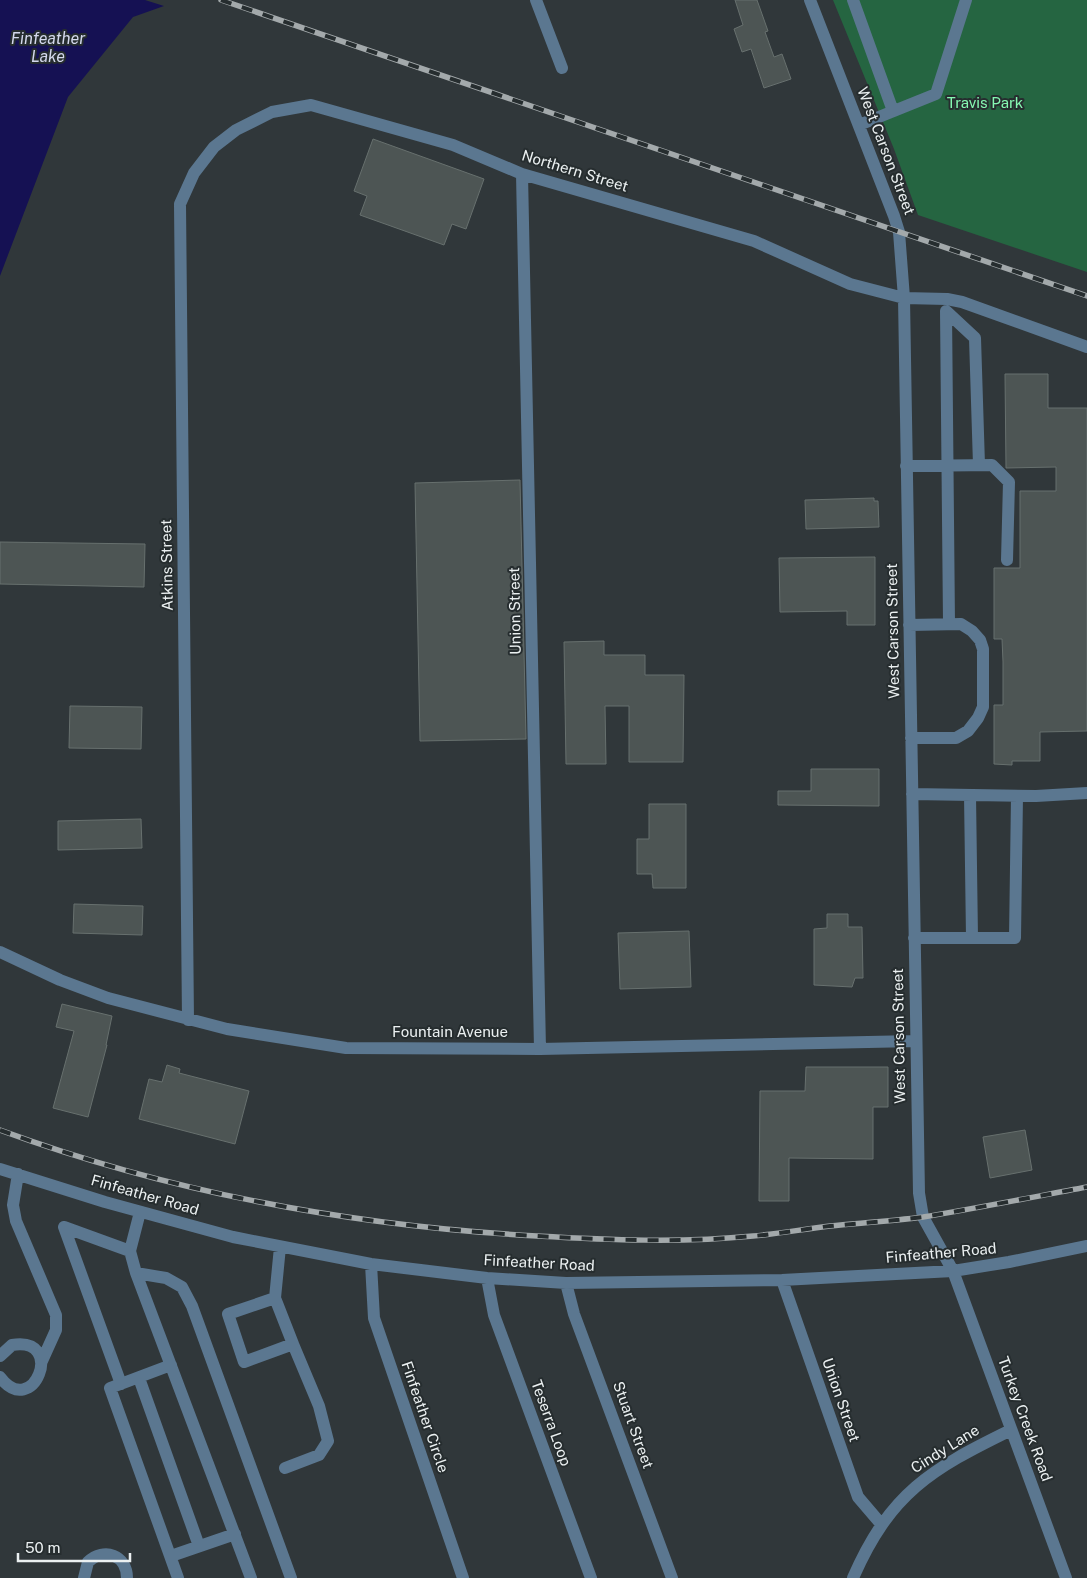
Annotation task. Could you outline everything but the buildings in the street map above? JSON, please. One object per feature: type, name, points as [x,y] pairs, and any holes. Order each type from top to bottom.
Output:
[{"type":"street","points":[[536,0],[562,68]]},
{"type":"street","name":"West Carson Street","points":[[810,0],[899,232],[904,298],[917,1161],[923,1217],[953,1271]]},
{"type":"street","points":[[853,0],[893,110]]},
{"type":"street","points":[[859,126],[893,110],[936,94],[966,0]]},
{"type":"street","name":"Northern Street","points":[[236,130],[272,112],[311,105],[453,145],[522,174],[754,241],[850,284],[904,298],[947,305],[962,302],[1087,347]]},
{"type":"street","name":"Atkins Street","points":[[188,1020],[180,204],[194,173],[214,146],[236,130]]},
{"type":"street","name":"Union Street","points":[[522,174],[540,1048]]},
{"type":"street","points":[[947,305],[974,338],[978,465]]},
{"type":"street","points":[[947,305],[946,466],[949,623]]},
{"type":"street","points":[[906,466],[992,465],[1009,482],[1007,560]]},
{"type":"street","points":[[909,626],[961,624],[972,631],[980,640],[983,649],[983,707],[978,718],[968,731],[956,738],[911,738]]},
{"type":"street","points":[[912,794],[1017,796],[1087,793]]},
{"type":"street","points":[[970,795],[972,938]]},
{"type":"street","points":[[914,938],[1015,938],[1017,796]]},
{"type":"street","name":"Fountain Avenue","points":[[0,952],[60,980],[108,998],[188,1020],[266,1037],[346,1048],[540,1048],[916,1041]]},
{"type":"street","name":"Finfeather Road","points":[[0,1168],[140,1212],[233,1237],[371,1264],[487,1278],[566,1283],[782,1280],[953,1271],[1087,1246]]},
{"type":"street","points":[[0,1377],[10,1387],[25,1388],[37,1381],[42,1368],[42,1360],[56,1330],[56,1316],[16,1221],[12,1205],[18,1174]]},
{"type":"street","points":[[140,1212],[130,1251],[136,1273],[235,1534],[246,1576]]},
{"type":"street","points":[[121,1384],[64,1227],[130,1251]]},
{"type":"street","points":[[280,1247],[275,1298],[318,1406],[328,1442],[319,1455],[285,1468]]},
{"type":"street","name":"Finfeather Circle","points":[[371,1264],[374,1318],[463,1578]]},
{"type":"street","name":"Turkey Creek Road","points":[[953,1271],[1066,1578]]},
{"type":"street","points":[[136,1273],[166,1278],[182,1286],[192,1306],[290,1578]]},
{"type":"street","name":"Teserra Loop","points":[[487,1278],[494,1315],[591,1578]]},
{"type":"street","name":"Union Street","points":[[782,1280],[858,1497],[881,1524]]},
{"type":"street","name":"Stuart Street","points":[[566,1283],[574,1314],[672,1578]]},
{"type":"street","points":[[275,1298],[228,1314],[244,1362],[293,1344]]},
{"type":"street","points":[[0,1356],[6,1349],[20,1344],[34,1349],[42,1360]]},
{"type":"street","points":[[171,1365],[110,1388],[178,1578]]},
{"type":"street","points":[[139,1378],[199,1546]]},
{"type":"street","name":"Cindy Lane","points":[[853,1578],[881,1524],[909,1491],[933,1472],[1011,1430]]},
{"type":"street","points":[[170,1556],[235,1534]]},
{"type":"street","points":[[84,1578],[84,1569],[88,1562],[100,1554],[107,1553],[121,1559],[125,1565],[128,1578]]},
{"type":"green space","name":"Travis Park","points":[[833,0],[1087,0],[1087,272],[918,215],[894,149]]},
{"type":"water","name":"Finfeather Lake","points":[[0,0],[145,0],[164,6],[133,17],[68,97],[0,276]]},
{"type":"railway","points":[[221,0],[1087,296]]},
{"type":"railway","points":[[0,1130],[131,1172],[197,1189],[264,1203],[400,1224],[468,1231],[618,1240],[726,1238],[888,1221],[923,1217],[1087,1187]]}]
